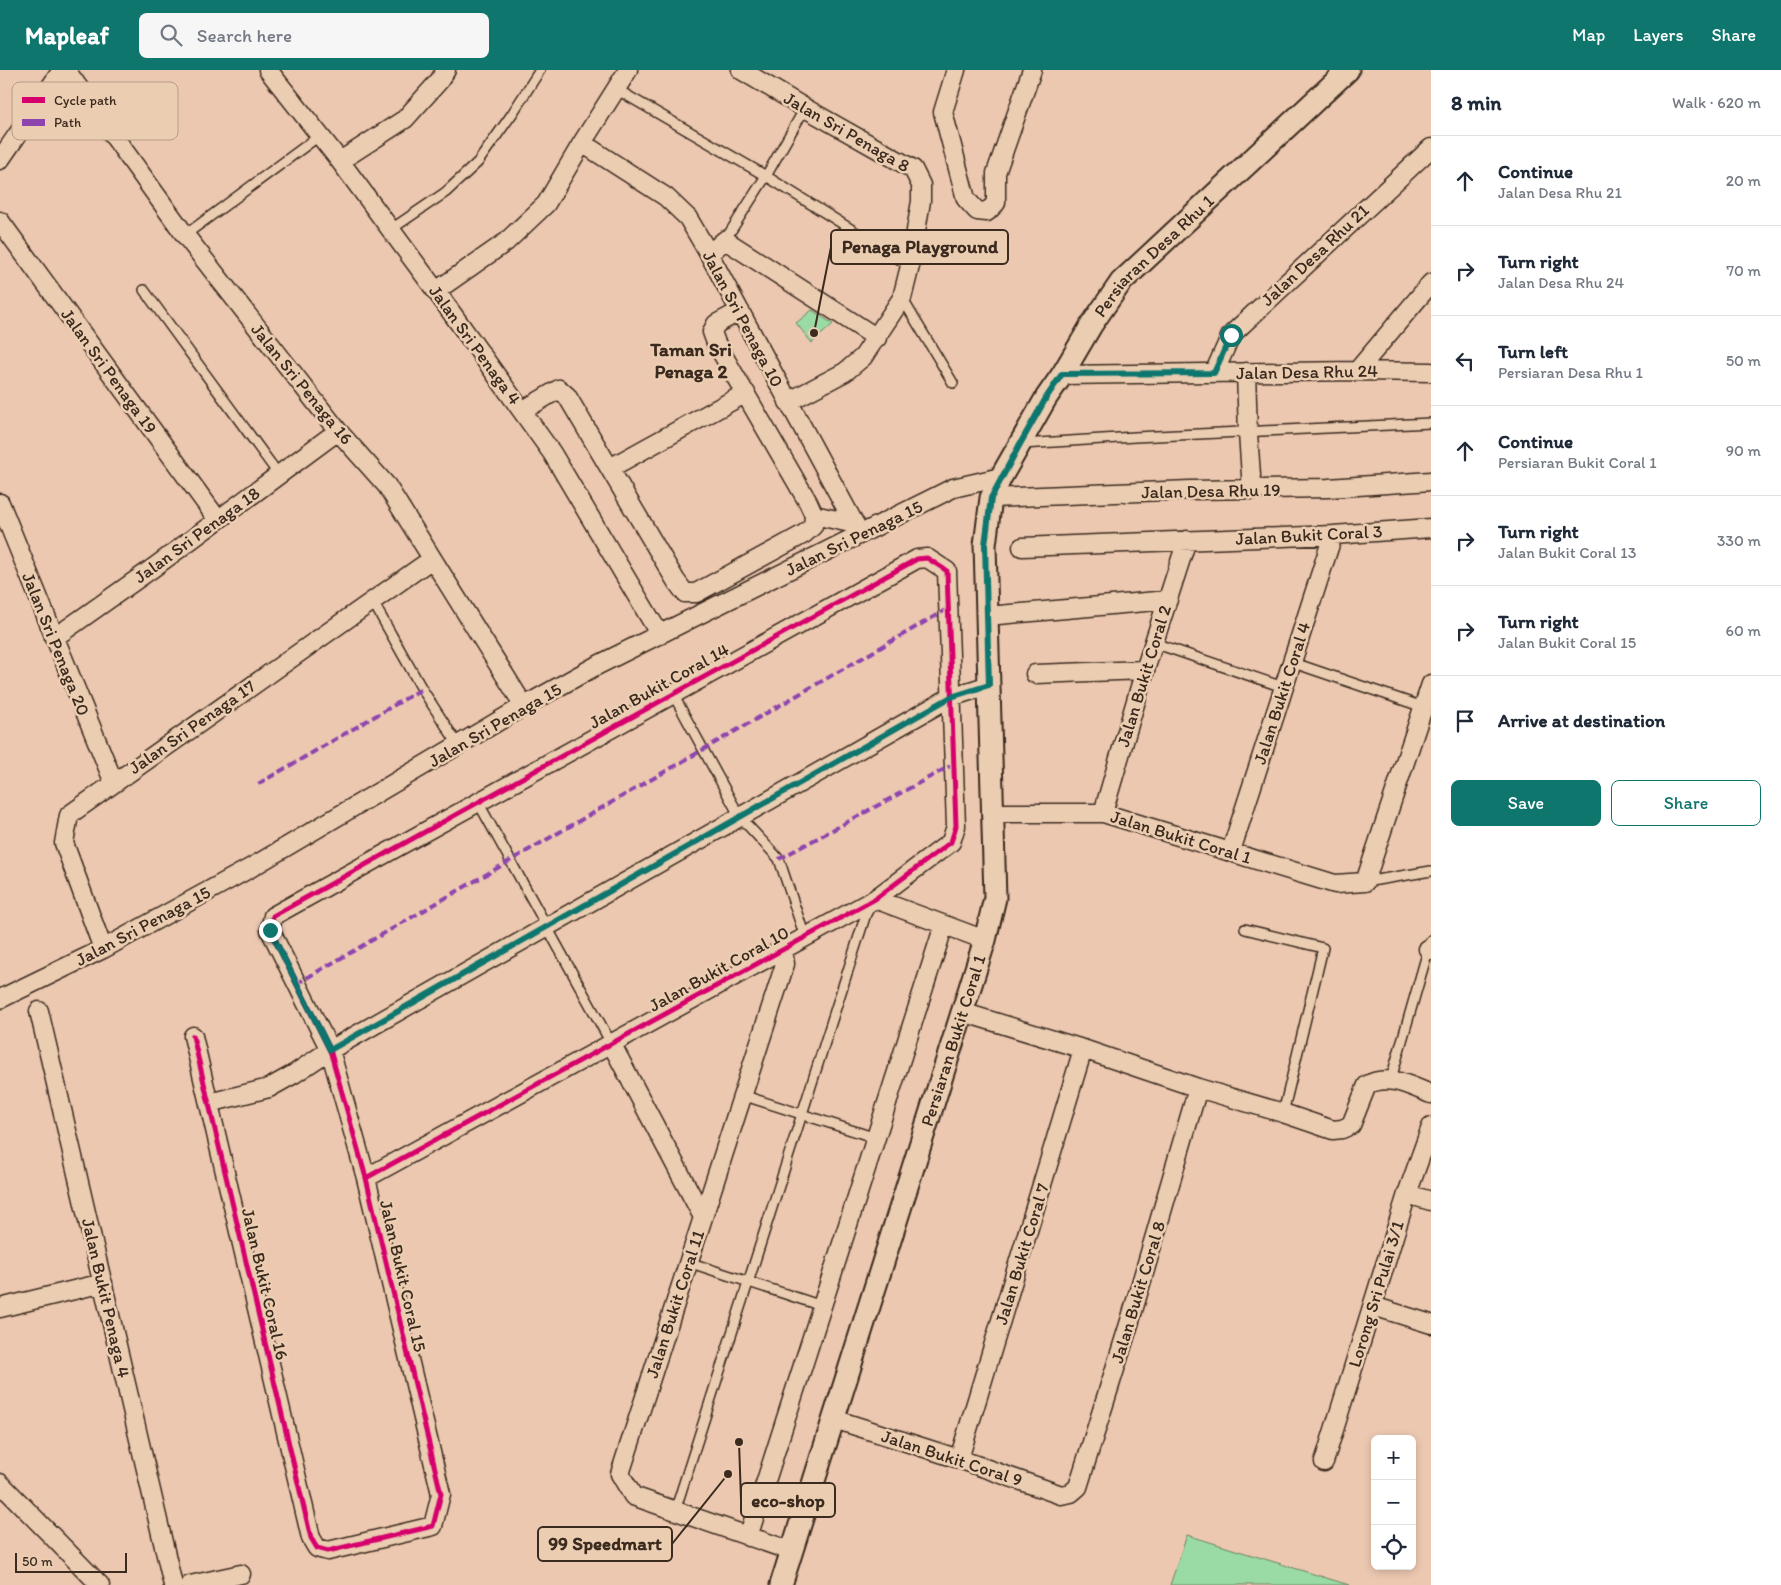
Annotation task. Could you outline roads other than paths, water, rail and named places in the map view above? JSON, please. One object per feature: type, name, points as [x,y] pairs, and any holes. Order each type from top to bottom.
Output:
[{"type":"street","points":[[54,82],[62,70]]},
{"type":"street","name":"Jalan Sri Penaga 16","points":[[66,70],[75,82]]},
{"type":"street","name":"Jalan Sri Penaga 4","points":[[268,70],[340,161],[552,453],[660,635]]},
{"type":"street","points":[[340,161],[406,119],[439,81],[446,70]]},
{"type":"street","points":[[436,291],[506,242],[546,204],[628,70]]},
{"type":"street","name":"Jalan Sri Penaga 8","points":[[741,70],[913,169],[921,184],[921,201],[910,266]]},
{"type":"street","points":[[956,70],[943,112],[966,199],[977,211],[987,212],[996,203],[996,173],[1032,70]]},
{"type":"street","name":"Persiaran Desa Rhu 1","points":[[1002,477],[1046,398],[1092,324],[1121,282],[1348,70]]},
{"type":"street","points":[[0,160],[14,140]]},
{"type":"street","name":"Jalan Sri Penaga 16","points":[[116,140],[185,235],[338,431],[386,486],[524,706]]},
{"type":"street","name":"Jalan Sri Penaga 10","points":[[582,143],[666,197],[688,218],[858,529]]},
{"type":"street","name":"Jalan Desa Rhu 21","points":[[1214,373],[1231,335],[1431,148]]},
{"type":"street","name":"Jalan Sri Penaga 19","points":[[0,221],[218,520]]},
{"type":"street","points":[[709,254],[725,240],[877,338]]},
{"type":"street","points":[[788,402],[845,372],[863,357],[902,298],[910,266]]},
{"type":"street","points":[[1356,371],[1431,282]]},
{"type":"street","points":[[522,411],[559,389],[567,396],[676,581],[685,592],[696,593],[804,534],[813,526],[814,515],[808,502],[716,343],[712,332],[716,324],[740,311]]},
{"type":"street","points":[[1246,372],[1252,490]]},
{"type":"street","name":"Jalan Desa Rhu 24","points":[[1062,374],[1431,372]]},
{"type":"street","points":[[610,468],[746,393]]},
{"type":"street","name":"Jalan Sri Penaga 18","points":[[54,638],[338,431]]},
{"type":"street","name":"Jalan Sri Penaga 15","points":[[0,999],[103,950],[252,867],[524,706],[858,529],[953,488],[1002,477]]},
{"type":"street","name":"Persiaran Bukit Coral 1","points":[[781,1585],[985,940],[995,898],[985,545],[991,498],[1002,477]]},
{"type":"street","name":"Jalan Desa Rhu 19","points":[[991,498],[1190,490],[1328,488],[1431,481]]},
{"type":"street","name":"Jalan Sri Penaga 20","points":[[0,504],[114,783]]},
{"type":"street","points":[[814,515],[858,529]]},
{"type":"street","name":"Jalan Bukit Coral 3","points":[[1022,546],[1333,535],[1431,528]]},
{"type":"street","name":"Jalan Bukit Coral 4","points":[[1231,851],[1333,535]]},
{"type":"street","name":"Jalan Bukit Coral 2","points":[[1103,813],[1145,670],[1187,540]]},
{"type":"street","name":"Jalan Bukit Coral 14","points":[[274,916],[917,559],[927,558],[947,571],[951,697]]},
{"type":"street","name":"Jalan Sri Penaga 17","points":[[103,950],[64,843],[70,815],[432,560]]},
{"type":"street","points":[[987,616],[1168,600]]},
{"type":"street","points":[[1035,674],[1145,670]]},
{"type":"street","points":[[1365,882],[1427,708],[1431,684]]},
{"type":"street","points":[[209,1102],[269,1088],[330,1050],[951,697],[989,685]]},
{"type":"street","name":"Jalan Bukit Coral 10","points":[[366,1178],[875,899],[951,842],[956,826],[951,697]]},
{"type":"street","name":"Jalan Bukit Coral 1","points":[[992,813],[1103,813],[1335,884],[1365,882]]},
{"type":"street","points":[[875,899],[985,940]]},
{"type":"street","name":"Jalan Bukit Coral 15","points":[[274,916],[270,930],[330,1050],[366,1178],[441,1494],[433,1526],[328,1551],[317,1548],[311,1538]]},
{"type":"street","points":[[748,1537],[944,925]]},
{"type":"street","name":"Jalan Bukit Coral 11","points":[[783,949],[785,964],[620,1474],[633,1496],[791,1551]]},
{"type":"street","name":"Jalan Bukit Penaga 4","points":[[39,1011],[173,1585]]},
{"type":"street","points":[[962,1012],[1084,1049],[1198,1088],[1333,1130],[1351,1126],[1367,1085],[1378,1080],[1391,1079],[1431,1094]]},
{"type":"street","name":"Jalan Bukit Coral 16","points":[[193,1036],[311,1538]]},
{"type":"street","points":[[611,1043],[703,1217]]},
{"type":"street","name":"Jalan Bukit Coral 7","points":[[959,1459],[1084,1049]]},
{"type":"street","name":"Jalan Bukit Coral 8","points":[[1071,1493],[1078,1487],[1084,1468],[1130,1321],[1198,1088]]},
{"type":"street","name":"Lorong Sri Pulai 3/1","points":[[1324,1462],[1407,1194],[1431,1127]]},
{"type":"street","points":[[1407,1194],[1431,1201]]},
{"type":"street","points":[[0,1308],[102,1283]]},
{"type":"street","points":[[1373,1306],[1431,1324]]},
{"type":"street","name":"Jalan Bukit Coral 9","points":[[834,1419],[959,1459],[1061,1495],[1071,1493]]},
{"type":"street","points":[[0,1483],[100,1585]]},
{"type":"street","points":[[190,1585],[212,1583],[241,1574]]},
{"type":"lane","points":[[390,230],[446,192],[478,162],[540,70]]},
{"type":"lane","points":[[616,89],[766,176],[910,266]]},
{"type":"lane","points":[[725,240],[766,176],[805,108]]},
{"type":"lane","points":[[185,235],[319,136]]},
{"type":"lane","points":[[144,290],[279,475]]},
{"type":"lane","points":[[902,298],[953,383]]},
{"type":"lane","points":[[1020,444],[1431,423]]},
{"type":"lane","points":[[373,602],[422,689],[459,746]]},
{"type":"lane","points":[[1154,643],[1283,687]]},
{"type":"lane","points":[[1291,662],[1427,708]]},
{"type":"lane","points":[[673,694],[740,817],[779,860],[805,937]]},
{"type":"lane","points":[[478,802],[611,1043]]},
{"type":"lane","points":[[1365,882],[1431,871]]},
{"type":"lane","points":[[675,1511],[866,914],[875,899]]},
{"type":"lane","points":[[1245,930],[1323,948],[1283,1113]]},
{"type":"lane","points":[[1391,1079],[1430,947]]},
{"type":"lane","points":[[742,1095],[876,1138]]},
{"type":"lane","points":[[688,1262],[822,1306]]},
{"type":"place","name":"Penaga Playground","points":[[814,333]]},
{"type":"place","name":"eco-shop","points":[[739,1442]]},
{"type":"place","name":"99 Speedmart","points":[[728,1474]]},
{"type":"district","name":"Taman Sri Penaga 2","points":[[691,360]]}]
